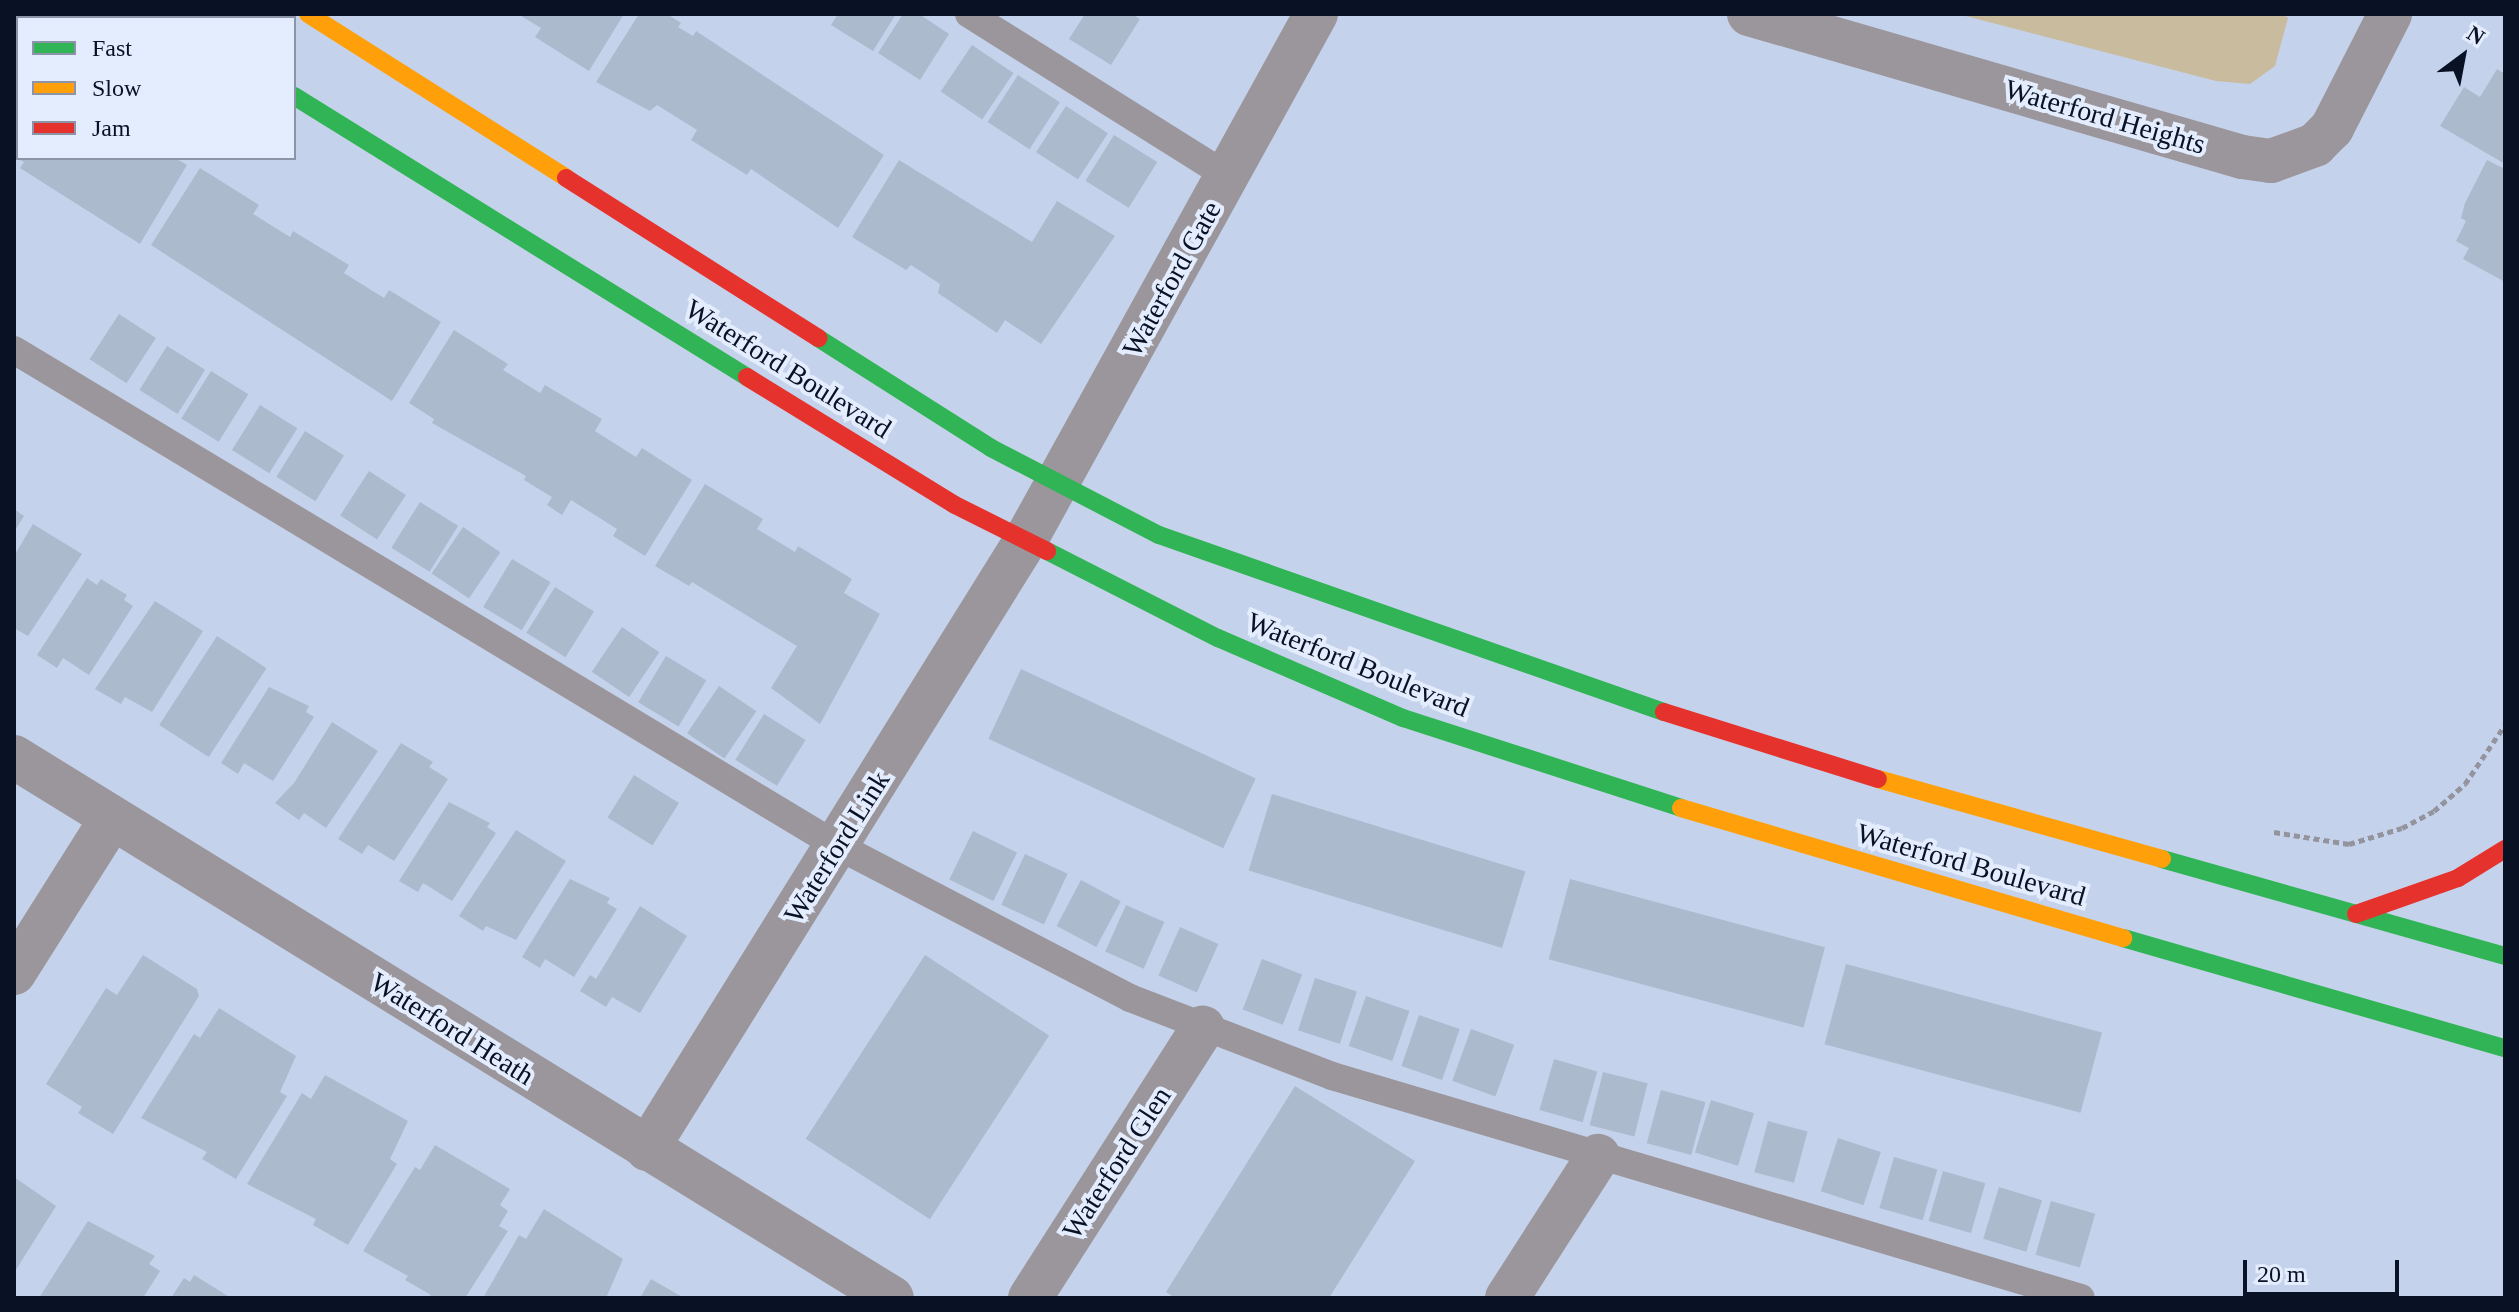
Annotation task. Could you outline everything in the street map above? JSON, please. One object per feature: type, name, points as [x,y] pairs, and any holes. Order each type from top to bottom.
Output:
[{"type":"street","name":"Waterford Boulevard","points":[[308,14],[978,440],[1057,485],[1159,535],[1748,742],[2505,956]]},
{"type":"street","name":"Waterford Gate","points":[[1024,543],[1229,177],[1316,14]]},
{"type":"street","name":"Waterford Heights","points":[[1749,14],[2227,153],[2271,161],[2315,145],[2332,128],[2390,14]]},
{"type":"street","name":"Waterford Boulevard","points":[[296,97],[955,505],[1024,543],[1218,638],[1403,718],[1740,827],[2505,1048]]},
{"type":"street","name":"Waterford Link","points":[[647,1149],[1024,543]]},
{"type":"street","name":"Waterford Heath","points":[[14,757],[892,1298]]},
{"type":"street","points":[[14,973],[112,818]]},
{"type":"street","points":[[2356,914],[2458,878],[2505,849]]},
{"type":"street","name":"Waterford Glen","points":[[1030,1298],[1203,1028]]},
{"type":"street","points":[[1507,1298],[1598,1156]]},
{"type":"lane","points":[[969,14],[1229,177]]},
{"type":"lane","points":[[14,350],[838,846],[1130,998],[1332,1076],[2081,1298]]},
{"type":"path","points":[[2274,832],[2349,844],[2402,828],[2434,811],[2465,784],[2505,725]]},
{"type":"shaded area","points":[[1958,14],[2283,14],[2288,18],[2275,66],[2250,84],[2216,81]]},
{"type":"building","points":[[518,14],[624,14],[589,71],[535,37],[541,28]]},
{"type":"building","points":[[639,14],[667,14],[681,23],[678,27],[693,36],[696,31],[884,155],[838,228],[751,169],[747,175],[691,140],[697,130],[657,105],[650,111],[596,82]]},
{"type":"building","points":[[838,14],[896,14],[873,51],[831,25]]},
{"type":"building","points":[[903,14],[919,14],[949,34],[920,80],[878,53]]},
{"type":"building","points":[[1085,14],[1132,14],[1140,19],[1111,65],[1069,39]]},
{"type":"building","points":[[972,45],[1013,73],[982,119],[941,91]]},
{"type":"building","points":[[14,69],[16,158],[14,157]]},
{"type":"building","points":[[2497,69],[2505,74],[2505,164],[2440,126],[2464,87],[2480,97]]},
{"type":"building","points":[[1018,75],[1060,102],[1029,149],[988,122]]},
{"type":"building","points":[[1066,106],[1108,133],[1078,179],[1036,152]]},
{"type":"building","points":[[1114,135],[1157,162],[1129,208],[1085,181]]},
{"type":"building","points":[[20,160],[178,160],[187,165],[140,244],[20,168],[24,162]]},
{"type":"building","points":[[899,160],[1032,242],[1057,201],[1115,236],[1041,344],[1005,320],[997,333],[938,293],[940,284],[911,265],[906,270],[852,237]]},
{"type":"building","points":[[2487,160],[2505,169],[2505,282],[2463,259],[2469,248],[2456,241],[2466,221],[2461,218],[2465,203]]},
{"type":"building","points":[[200,168],[259,205],[253,214],[290,237],[293,231],[349,265],[344,273],[384,298],[389,290],[441,322],[392,401],[151,245]]},
{"type":"building","points":[[119,314],[156,338],[126,383],[90,359]]},
{"type":"building","points":[[454,330],[508,364],[503,370],[540,393],[545,385],[602,419],[595,431],[636,457],[642,448],[692,480],[645,556],[613,536],[617,529],[571,500],[562,515],[547,505],[552,497],[524,480],[526,476],[432,423],[434,419],[409,403]]},
{"type":"building","points":[[167,346],[205,370],[178,414],[139,390]]},
{"type":"building","points":[[211,371],[248,394],[219,442],[181,418]]},
{"type":"building","points":[[260,405],[297,428],[269,473],[232,450]]},
{"type":"building","points":[[305,431],[344,455],[315,501],[276,477]]},
{"type":"building","points":[[369,471],[406,495],[377,539],[340,515]]},
{"type":"building","points":[[705,484],[763,519],[757,529],[795,552],[798,546],[852,579],[844,593],[880,614],[820,724],[771,688],[797,646],[692,582],[689,586],[655,566]]},
{"type":"building","points":[[420,502],[458,526],[430,572],[391,548]]},
{"type":"building","points":[[14,509],[24,516],[14,532]]},
{"type":"building","points":[[33,524],[82,554],[28,636],[14,628],[14,556]]},
{"type":"building","points":[[463,527],[500,552],[469,599],[432,573]]},
{"type":"building","points":[[512,559],[551,582],[522,630],[483,607]]},
{"type":"building","points":[[87,578],[97,585],[101,579],[127,595],[124,600],[133,606],[89,675],[63,658],[57,668],[37,655]]},
{"type":"building","points":[[555,587],[594,611],[565,657],[526,633]]},
{"type":"building","points":[[155,601],[203,631],[152,712],[125,697],[121,704],[95,689]]},
{"type":"building","points":[[622,627],[659,652],[629,697],[592,672]]},
{"type":"building","points":[[217,636],[266,668],[209,757],[159,725]]},
{"type":"building","points":[[666,656],[706,680],[678,726],[638,702]]},
{"type":"building","points":[[1021,669],[1256,778],[1223,848],[988,739]]},
{"type":"building","points":[[719,686],[756,711],[724,758],[687,733]]},
{"type":"building","points":[[269,687],[309,706],[306,712],[314,717],[273,781],[244,763],[238,774],[221,763]]},
{"type":"building","points":[[764,714],[806,740],[777,786],[735,760]]},
{"type":"building","points":[[332,722],[378,751],[326,828],[304,813],[299,820],[275,803],[294,783]]},
{"type":"building","points":[[401,743],[433,762],[429,767],[448,779],[394,861],[368,845],[362,854],[338,839]]},
{"type":"building","points":[[634,775],[679,803],[652,845],[608,817]]},
{"type":"building","points":[[1272,794],[1525,871],[1502,948],[1249,871]]},
{"type":"building","points":[[449,802],[490,823],[487,827],[496,833],[452,901],[423,883],[418,892],[399,881]]},
{"type":"building","points":[[516,830],[566,861],[516,940],[486,926],[483,931],[459,916]]},
{"type":"building","points":[[973,831],[1017,852],[993,901],[949,880]]},
{"type":"building","points":[[1025,854],[1068,874],[1044,925],[1001,905]]},
{"type":"building","points":[[570,879],[610,898],[607,903],[617,909],[574,977],[545,959],[540,968],[522,957]]},
{"type":"building","points":[[1570,879],[1825,947],[1804,1028],[1549,959]]},
{"type":"building","points":[[1081,880],[1121,901],[1096,947],[1057,926]]},
{"type":"building","points":[[1126,905],[1164,922],[1144,969],[1105,952]]},
{"type":"building","points":[[640,906],[687,936],[640,1013],[612,997],[606,1007],[580,991],[590,975],[596,979]]},
{"type":"building","points":[[1180,927],[1218,944],[1197,993],[1158,975]]},
{"type":"building","points":[[143,955],[197,989],[199,996],[113,1134],[78,1113],[82,1107],[46,1084],[106,988],[117,995]]},
{"type":"building","points":[[925,955],[1049,1036],[930,1219],[806,1139]]},
{"type":"building","points":[[1262,959],[1302,974],[1283,1025],[1243,1009]]},
{"type":"building","points":[[1846,964],[2102,1033],[2080,1113],[1825,1044]]},
{"type":"building","points":[[1315,978],[1357,992],[1340,1044],[1298,1030]]},
{"type":"building","points":[[1366,996],[1409,1011],[1392,1061],[1349,1046]]},
{"type":"building","points":[[219,1008],[296,1056],[280,1092],[287,1096],[236,1179],[202,1159],[207,1152],[141,1118],[194,1034],[200,1038]]},
{"type":"building","points":[[1419,1015],[1460,1029],[1442,1080],[1401,1066]]},
{"type":"building","points":[[1471,1029],[1514,1045],[1495,1096],[1452,1081]]},
{"type":"building","points":[[1554,1059],[1597,1071],[1583,1122],[1539,1110]]},
{"type":"building","points":[[1603,1072],[1648,1083],[1634,1136],[1590,1125]]},
{"type":"building","points":[[325,1075],[408,1121],[390,1159],[397,1164],[348,1245],[313,1225],[316,1219],[247,1184],[302,1093],[311,1099]]},
{"type":"building","points":[[1295,1086],[1415,1161],[1329,1298],[1175,1298],[1166,1292]]},
{"type":"building","points":[[1661,1090],[1705,1102],[1691,1155],[1647,1143]]},
{"type":"building","points":[[1711,1100],[1754,1113],[1738,1166],[1695,1153]]},
{"type":"building","points":[[1768,1121],[1808,1132],[1794,1183],[1754,1172]]},
{"type":"building","points":[[1838,1138],[1881,1152],[1863,1205],[1821,1191]]},
{"type":"building","points":[[435,1145],[510,1189],[500,1205],[508,1211],[499,1226],[508,1231],[465,1298],[427,1298],[431,1295],[405,1280],[408,1276],[363,1251],[415,1167],[420,1170]]},
{"type":"building","points":[[1894,1157],[1937,1169],[1923,1220],[1879,1208]]},
{"type":"building","points":[[1943,1171],[1985,1183],[1971,1233],[1929,1221]]},
{"type":"building","points":[[14,1177],[56,1206],[14,1273]]},
{"type":"building","points":[[1999,1187],[2042,1200],[2026,1252],[1983,1239]]},
{"type":"building","points":[[2051,1201],[2095,1214],[2080,1268],[2036,1255]]},
{"type":"building","points":[[544,1209],[623,1259],[607,1296],[610,1298],[483,1298],[519,1235],[526,1239]]},
{"type":"building","points":[[88,1221],[155,1256],[149,1264],[160,1271],[143,1298],[39,1298]]},
{"type":"building","points":[[194,1275],[231,1298],[171,1298],[184,1278],[190,1282]]},
{"type":"building","points":[[651,1279],[684,1298],[640,1298]]},
{"type":"traffic: fast","points":[[296,97],[747,377]]},
{"type":"traffic: fast","points":[[818,338],[991,448],[1159,535],[1664,712]]},
{"type":"traffic: fast","points":[[1047,551],[1218,638],[1403,718],[1681,808]]},
{"type":"traffic: fast","points":[[2162,859],[2505,956]]},
{"type":"traffic: fast","points":[[2123,938],[2505,1048]]},
{"type":"traffic: slow","points":[[308,14],[566,178]]},
{"type":"traffic: slow","points":[[1878,779],[2162,859]]},
{"type":"traffic: slow","points":[[1681,808],[2123,938]]},
{"type":"traffic: jam","points":[[566,178],[818,338]]},
{"type":"traffic: jam","points":[[747,377],[955,505],[1047,551]]},
{"type":"traffic: jam","points":[[1664,712],[1878,779]]},
{"type":"traffic: jam","points":[[2356,914],[2458,878],[2505,849]]}]
